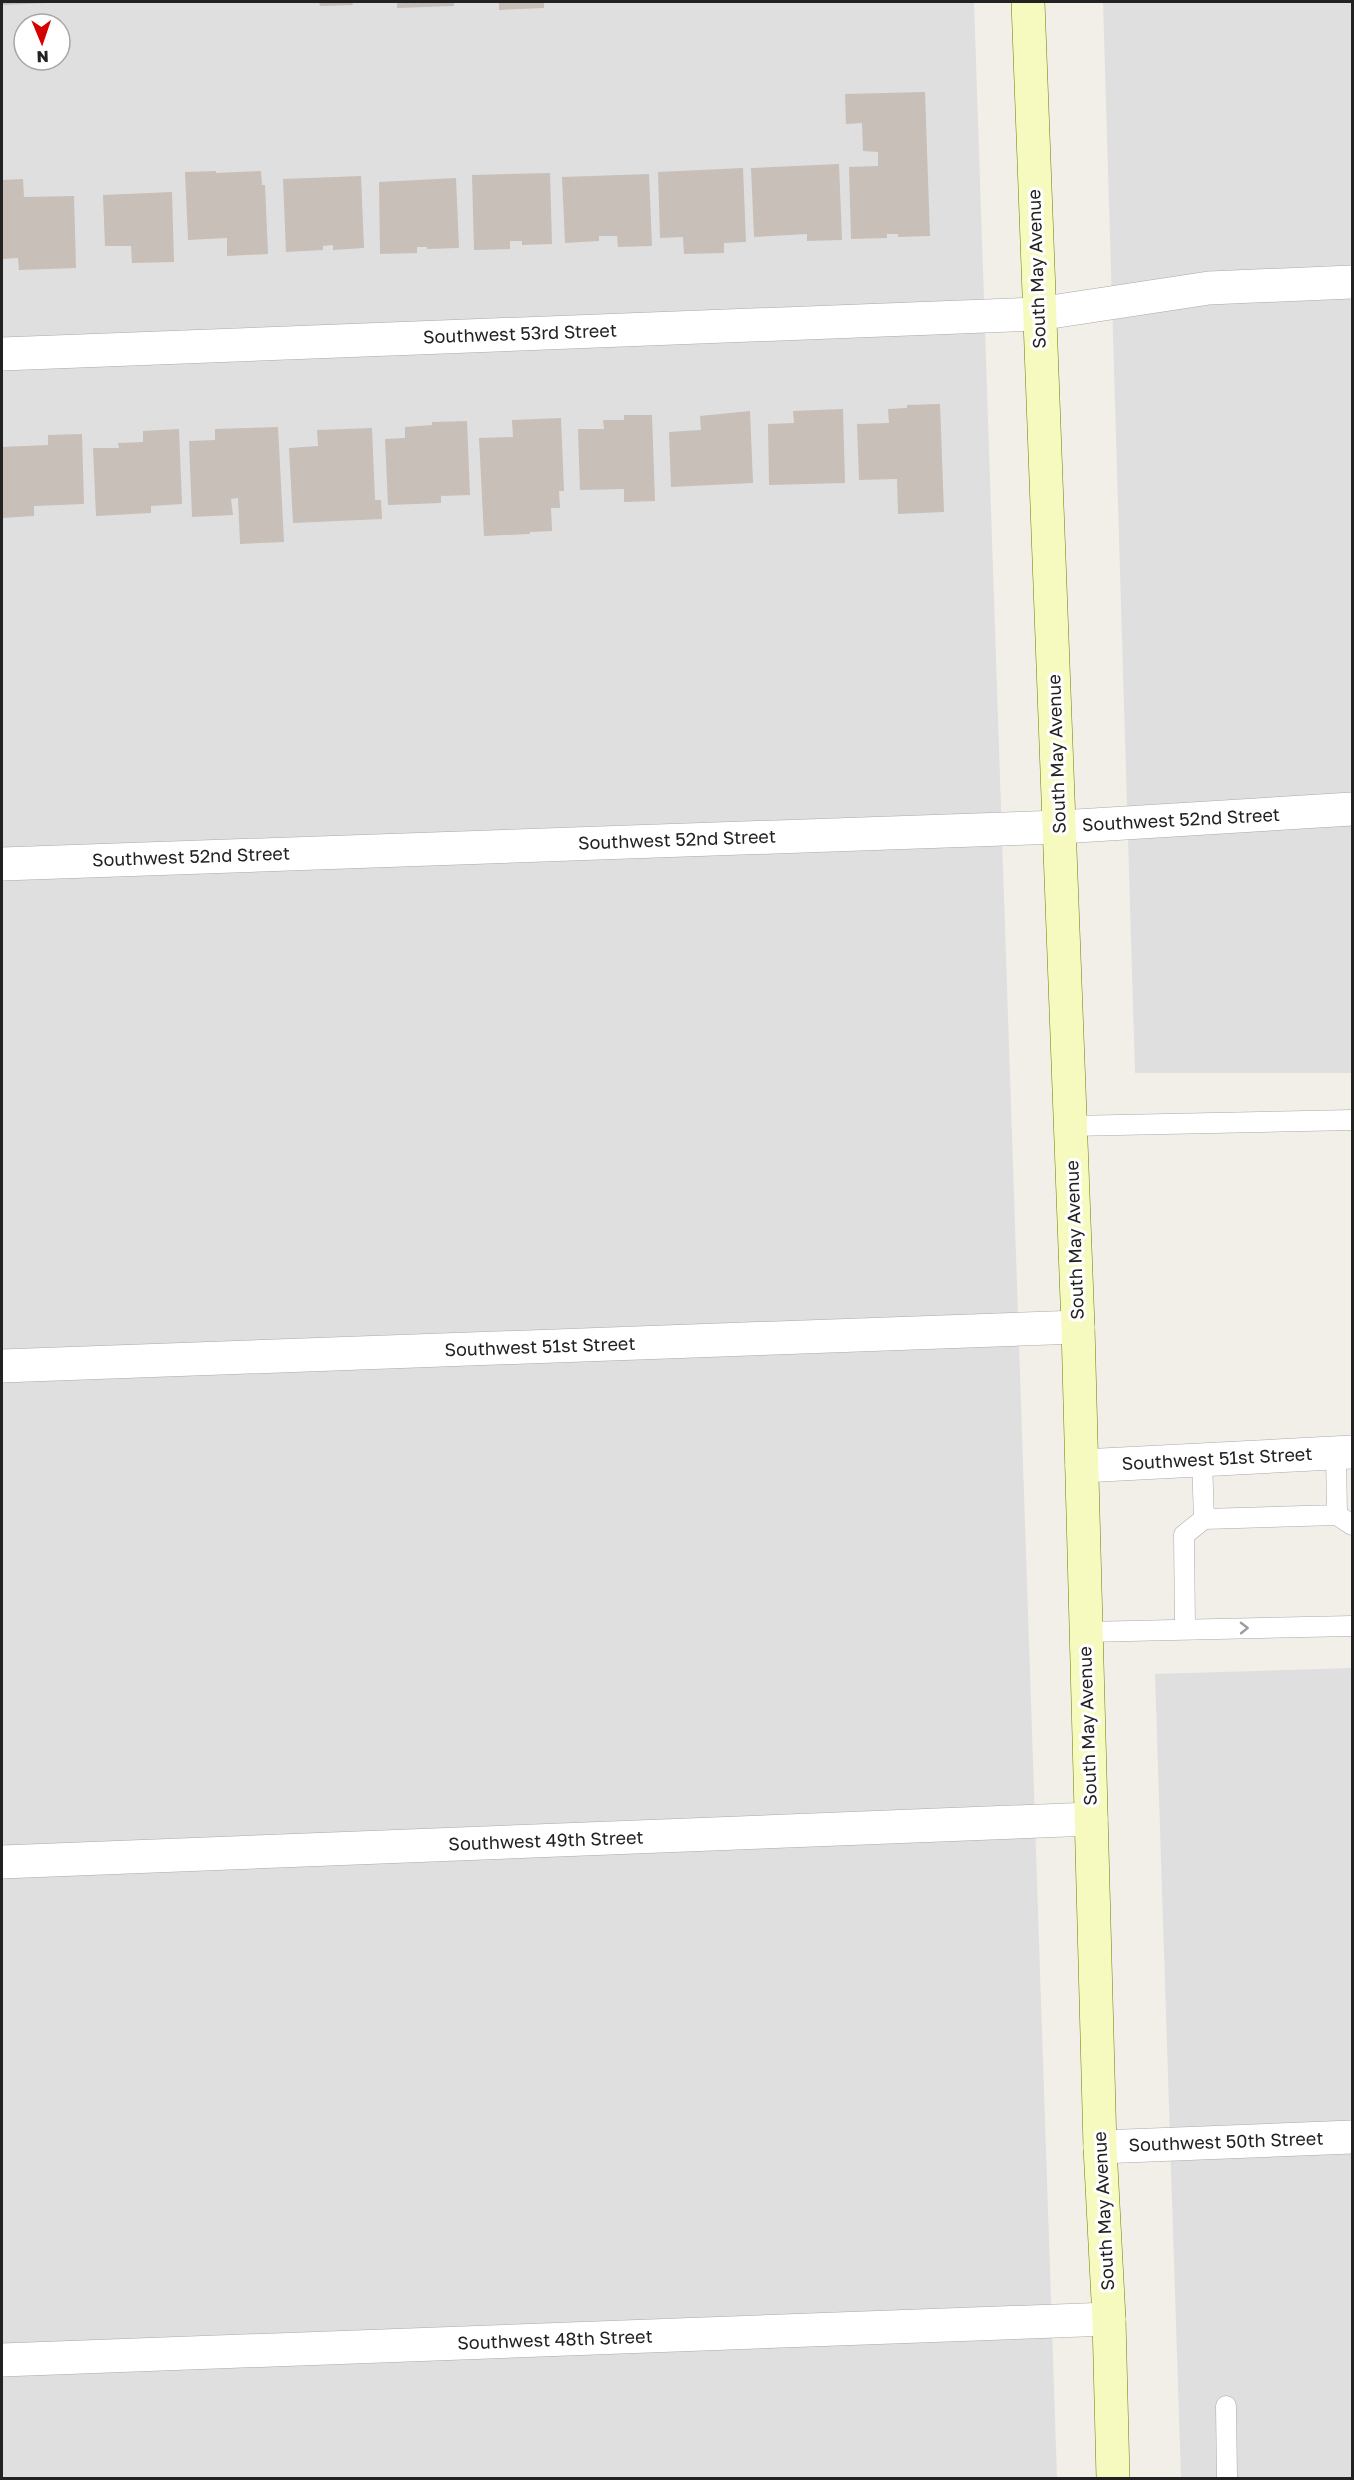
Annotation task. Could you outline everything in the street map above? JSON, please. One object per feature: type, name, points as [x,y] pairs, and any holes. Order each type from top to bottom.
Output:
[{"type":"main road","name":"South May Avenue","points":[[1028,2],[1078,1327],[1100,2147],[1109,2319],[1113,2478]]},
{"type":"street","name":"Southwest 53rd Street","points":[[2,354],[1038,314],[1209,288],[1353,282]]},
{"type":"street","name":"Southwest 52nd Street","points":[[2,864],[1060,827],[1353,809]]},
{"type":"street","name":"Southwest 51st Street","points":[[2,1366],[1078,1327]]},
{"type":"street","name":"Southwest 51st Street","points":[[1082,1466],[1344,1453]]},
{"type":"street","name":"Southwest 49th Street","points":[[2,1862],[1091,1820]]},
{"type":"street","name":"Southwest 50th Street","points":[[1100,2147],[1353,2137]]},
{"type":"street","name":"Southwest 48th Street","points":[[2,2360],[1109,2319]]},
{"type":"lane","points":[[1071,1126],[1353,1120]]},
{"type":"lane","points":[[1185,1629],[1184,1535],[1204,1519],[1345,1520],[1344,1453]]},
{"type":"lane","points":[[1202,1460],[1204,1519]]},
{"type":"lane","points":[[1086,1632],[1353,1626]]},
{"type":"lane","points":[[1226,2406],[1227,2478]]},
{"type":"shaded area","points":[[2,2],[974,2],[1057,2478],[2,2478]]},
{"type":"shaded area","points":[[1103,2],[1352,2],[1352,1073],[1135,1073]]},
{"type":"shaded area","points":[[1352,1668],[1352,2478],[1181,2478],[1155,1674]]},
{"type":"building","points":[[2,2],[47,2],[47,3],[2,5]]},
{"type":"building","points":[[319,2],[352,2],[353,5],[320,6]]},
{"type":"building","points":[[397,2],[454,2],[454,6],[397,8]]},
{"type":"building","points":[[499,2],[544,2],[544,8],[499,10]]},
{"type":"building","points":[[925,92],[930,236],[898,237],[898,234],[887,234],[887,238],[851,239],[849,167],[878,166],[878,152],[863,151],[862,123],[846,124],[845,94]]},
{"type":"building","points":[[839,164],[842,240],[807,241],[807,234],[754,237],[751,168]]},
{"type":"building","points":[[743,168],[746,242],[724,243],[724,253],[684,254],[683,237],[660,238],[658,172]]},
{"type":"building","points":[[216,171],[216,173],[261,171],[262,185],[265,185],[268,254],[227,256],[227,238],[188,240],[185,172]]},
{"type":"building","points":[[550,173],[552,244],[522,245],[522,241],[510,241],[510,249],[474,250],[472,175]]},
{"type":"building","points":[[649,174],[652,246],[618,247],[617,236],[599,236],[599,241],[565,243],[562,177]]},
{"type":"building","points":[[361,176],[364,248],[333,250],[333,245],[323,246],[323,250],[286,252],[283,179]]},
{"type":"building","points":[[456,178],[459,248],[417,247],[417,253],[380,254],[379,182]]},
{"type":"building","points":[[23,179],[24,197],[74,196],[76,268],[19,270],[18,258],[2,259],[2,180]]},
{"type":"building","points":[[172,192],[174,262],[132,263],[131,246],[105,246],[103,195]]},
{"type":"building","points":[[940,404],[944,512],[898,514],[897,479],[859,480],[857,424],[889,423],[888,409],[907,408],[907,405]]},
{"type":"building","points":[[843,409],[845,483],[769,485],[768,424],[794,423],[793,411]]},
{"type":"building","points":[[750,411],[753,483],[671,487],[669,432],[701,430],[700,416]]},
{"type":"building","points":[[624,415],[652,415],[655,501],[624,502],[624,489],[580,490],[578,429],[604,429],[603,420],[624,420]]},
{"type":"building","points":[[561,418],[564,491],[559,491],[560,508],[551,508],[552,531],[484,536],[479,438],[513,437],[512,420]]},
{"type":"building","points":[[467,421],[470,495],[441,496],[441,503],[388,505],[385,439],[405,438],[405,427],[432,425],[432,422]]},
{"type":"building","points":[[278,427],[284,542],[240,544],[238,498],[231,499],[233,515],[192,517],[189,441],[215,440],[215,429]]},
{"type":"building","points":[[372,428],[375,500],[381,500],[382,519],[293,523],[289,448],[318,446],[317,430]]},
{"type":"building","points":[[179,429],[182,504],[151,506],[151,513],[96,516],[93,448],[119,448],[118,443],[143,442],[143,431]]},
{"type":"building","points":[[82,434],[84,504],[34,506],[34,516],[2,518],[2,447],[48,445],[48,435]]}]
